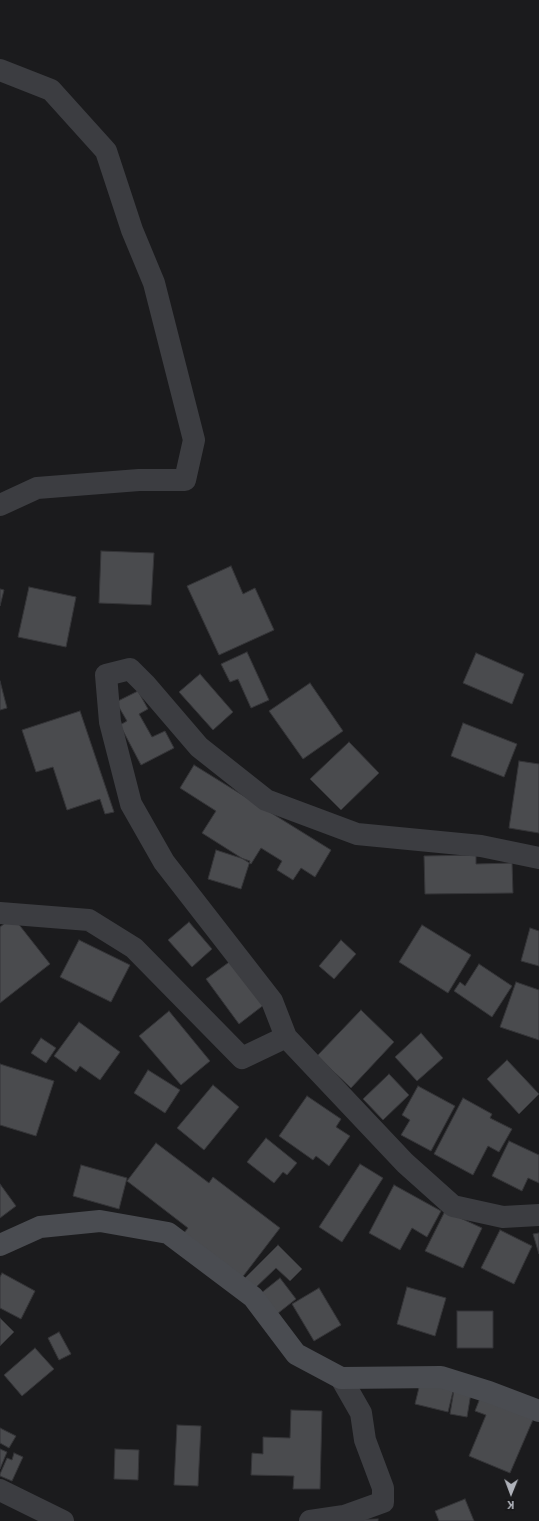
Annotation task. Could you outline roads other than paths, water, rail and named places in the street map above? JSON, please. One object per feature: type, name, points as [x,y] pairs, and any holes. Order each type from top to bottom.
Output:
[{"type":"street","points":[[0,70],[51,90],[106,151],[132,230],[154,283],[194,440],[185,480],[139,480],[36,488],[0,505]]},
{"type":"street","points":[[539,858],[481,846],[357,834],[266,800],[199,746],[130,669],[106,676],[110,722],[131,804],[164,862],[272,1001],[286,1037],[405,1163],[453,1206],[503,1217],[539,1216]]},
{"type":"street","points":[[0,913],[89,920],[134,948],[242,1058],[286,1037]]},
{"type":"street","points":[[0,1245],[40,1226],[100,1221],[168,1233],[253,1297],[296,1354],[340,1378],[441,1377],[489,1392],[539,1411]]},
{"type":"street","points":[[310,1521],[344,1516],[383,1502],[383,1488],[365,1440],[362,1413],[340,1378]]},
{"type":"street","points":[[0,1490],[63,1521]]}]
